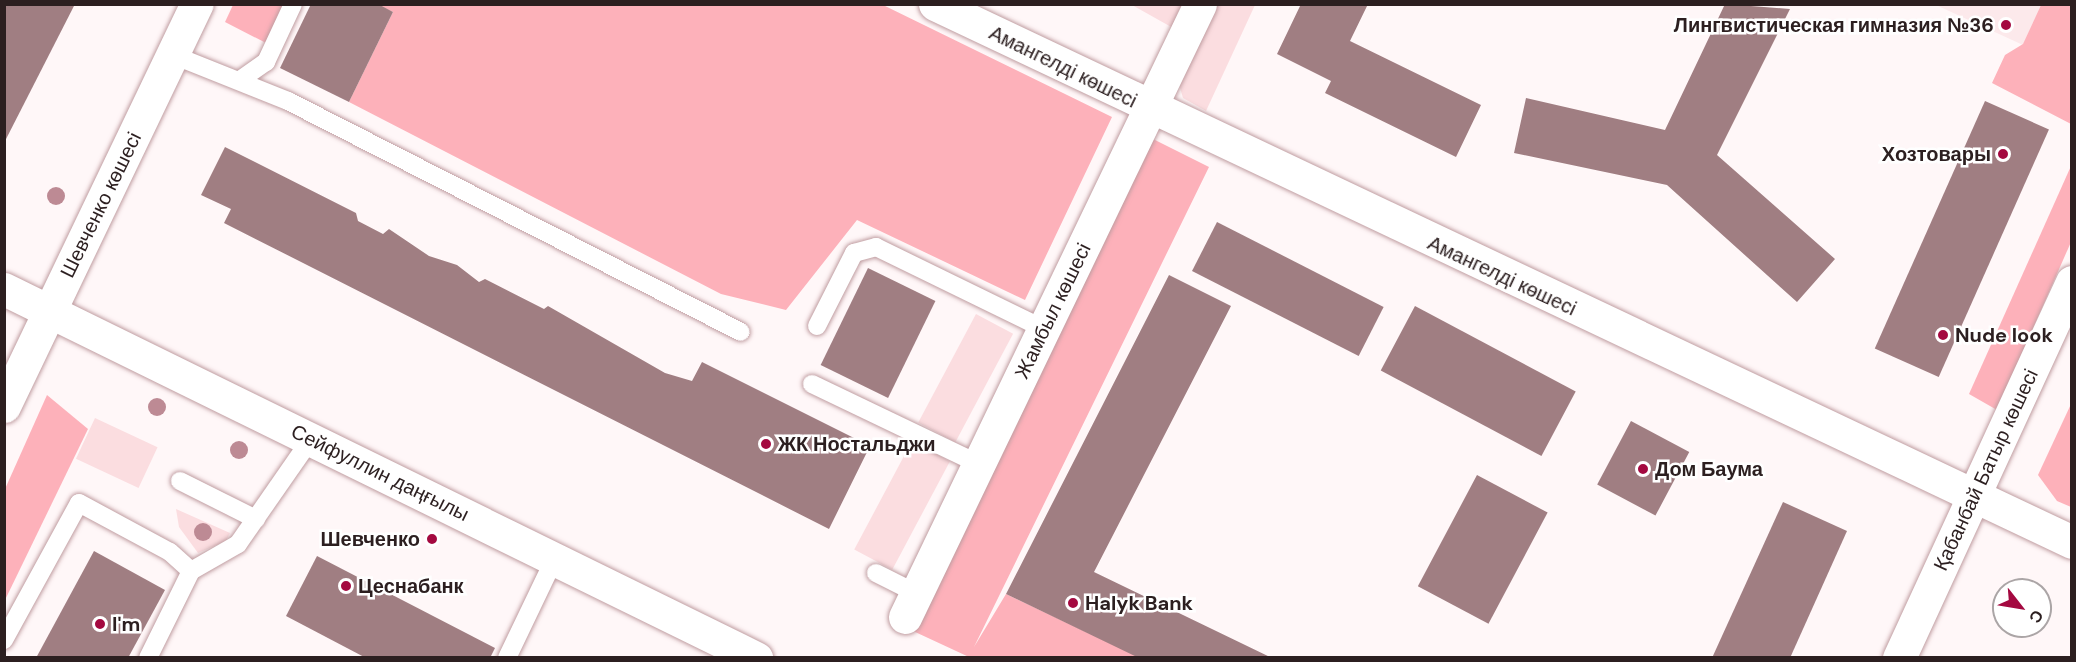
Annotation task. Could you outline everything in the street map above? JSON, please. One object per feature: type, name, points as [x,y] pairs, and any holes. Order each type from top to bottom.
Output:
[{"type":"street","name":"Шевченко көшесі","points":[[4,406],[197,4]]},
{"type":"street","name":"Амангелді көшесі","points":[[935,4],[1150,110],[2072,542]]},
{"type":"street","name":"Жамбыл көшесі","points":[[910,605],[1200,4]]},
{"type":"street","name":"Қабанбай Батыр көшесі","points":[[1899,657],[2072,282]]},
{"type":"street","name":"Сейфуллин даңғылы","points":[[4,289],[756,657]]},
{"type":"lane","points":[[240,80],[266,62],[293,4]]},
{"type":"lane","points":[[173,55],[240,80],[741,332]]},
{"type":"lane","points":[[817,326],[854,253],[876,247],[1044,329]]},
{"type":"lane","points":[[812,384],[979,464]]},
{"type":"lane","points":[[148,657],[191,571],[238,544],[311,439]]},
{"type":"lane","points":[[180,481],[256,519]]},
{"type":"lane","points":[[4,640],[79,502],[170,552],[191,571]]},
{"type":"lane","points":[[507,657],[554,560]]},
{"type":"lane","points":[[876,573],[910,605]]},
{"type":"shaded area","points":[[881,4],[1112,117],[1025,300],[857,220],[786,310],[721,294],[349,102],[393,12],[378,5]]},
{"type":"shaded area","points":[[233,5],[300,5],[266,43],[225,22]]},
{"type":"shaded area","points":[[1132,5],[1184,5],[1173,28]]},
{"type":"shaded area","points":[[1215,5],[1255,5],[1206,111],[1183,98],[1178,81]]},
{"type":"shaded area","name":"Лингвистическая гимназия №36","points":[[1936,5],[2041,5],[2023,45]]},
{"type":"shaded area","points":[[2041,5],[2071,5],[2071,124],[1992,83],[2005,55],[2023,44]]},
{"type":"shaded area","points":[[1153,139],[1209,167],[974,647],[1006,594],[1139,657],[969,657],[913,631]]},
{"type":"shaded area","points":[[2071,166],[2071,242],[1997,410],[1969,394]]},
{"type":"shaded area","points":[[976,314],[1013,334],[955,442],[918,423]]},
{"type":"shaded area","points":[[47,395],[88,429],[5,600],[5,489]]},
{"type":"shaded area","points":[[2071,404],[2071,507],[2057,501],[2038,475]]},
{"type":"shaded area","points":[[95,418],[158,447],[139,488],[76,459]]},
{"type":"shaded area","points":[[912,441],[950,461],[892,570],[854,550]]},
{"type":"shaded area","points":[[176,509],[230,533],[226,541],[198,553],[179,527]]},
{"type":"building","points":[[4,4],[75,4],[4,143]]},
{"type":"building","points":[[311,4],[378,4],[393,12],[349,102],[280,68]]},
{"type":"building","points":[[1301,4],[1368,4],[1350,41],[1481,105],[1456,157],[1325,93],[1331,81],[1277,54]]},
{"type":"building","points":[[1725,4],[1790,9],[1717,155],[1835,259],[1797,302],[1667,185],[1514,153],[1526,98],[1665,130]]},
{"type":"building","points":[[1985,101],[2049,129],[1939,377],[1875,349]]},
{"type":"building","points":[[225,147],[356,213],[358,221],[383,234],[389,229],[429,256],[457,265],[479,282],[485,279],[544,309],[548,306],[665,373],[692,381],[702,362],[870,446],[829,529],[224,223],[231,209],[201,195]]},
{"type":"building","points":[[1217,222],[1384,307],[1359,356],[1192,271]]},
{"type":"building","points":[[868,268],[935,301],[888,398],[821,365]]},
{"type":"building","points":[[1169,275],[1231,306],[1094,572],[1272,658],[1139,658],[1006,594]]},
{"type":"building","points":[[1415,306],[1576,391],[1541,456],[1381,370]]},
{"type":"building","name":"Дом Баума","points":[[1631,421],[1689,452],[1655,516],[1597,485]]},
{"type":"building","points":[[1477,475],[1548,513],[1488,624],[1418,586]]},
{"type":"building","points":[[1783,502],[1847,531],[1790,658],[1712,658]]},
{"type":"building","name":"I'm","points":[[94,551],[165,590],[128,658],[36,658]]},
{"type":"building","points":[[317,556],[495,648],[490,658],[366,658],[286,616]]},
{"type":"place","name":"Лингвистическая гимназия №36","points":[[2006,25]]},
{"type":"place","name":"Хозтовары","points":[[2003,154]]},
{"type":"place","name":"Nude look","points":[[1943,335]]},
{"type":"place","name":"ЖК Ностальджи","points":[[766,444]]},
{"type":"place","name":"Дом Баума","points":[[1643,469]]},
{"type":"place","name":"Шевченко","points":[[432,539]]},
{"type":"place","name":"Цеснабанк","points":[[346,586]]},
{"type":"place","name":"Halyk Bank","points":[[1073,603]]},
{"type":"place","name":"I'm","points":[[100,624]]}]
